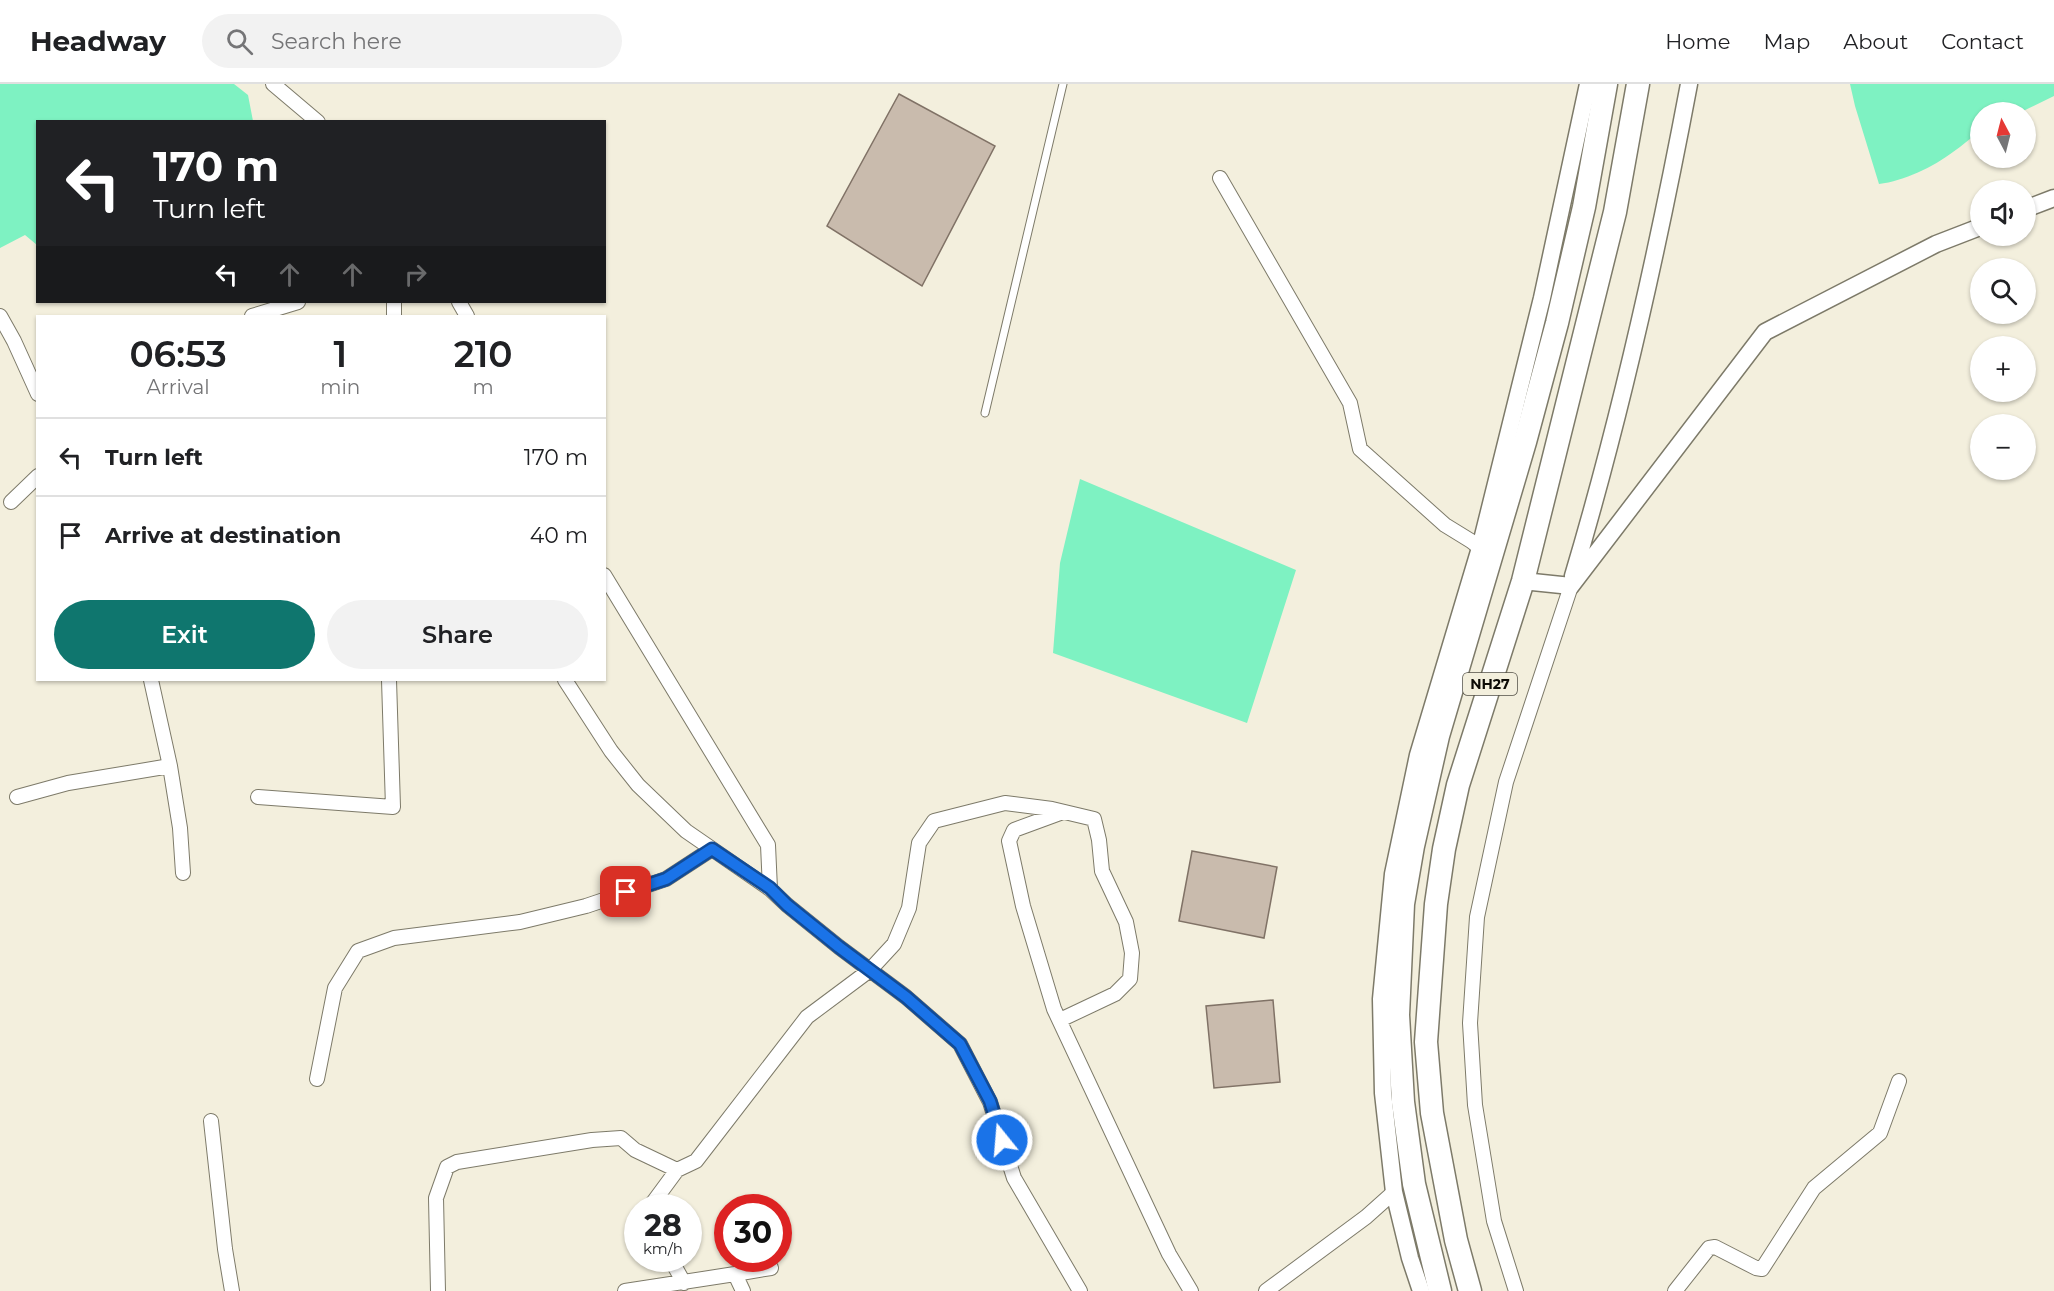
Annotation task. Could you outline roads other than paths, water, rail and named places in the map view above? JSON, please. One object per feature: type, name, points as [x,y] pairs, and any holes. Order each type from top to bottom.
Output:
[{"type":"highway","name":"NH27","points":[[1440,1291],[1414,1184],[1403,1102],[1398,1015],[1403,904],[1413,846],[1438,736],[1525,442],[1557,323],[1584,207],[1606,84]]},
{"type":"highway","name":"NH27","points":[[1470,1291],[1456,1240],[1432,1113],[1426,1042],[1431,948],[1444,849],[1458,785],[1523,581],[1615,212],[1638,84]]},
{"type":"street","points":[[273,84],[316,120]]},
{"type":"street","points":[[1421,1291],[1394,1192],[1383,1093],[1381,999],[1393,874],[1418,755],[1480,548],[1542,298],[1588,84]]},
{"type":"street","points":[[1516,1291],[1494,1221],[1475,1105],[1470,1023],[1477,917],[1506,782],[1601,483],[1668,193],[1689,84]]},
{"type":"street","points":[[1220,178],[1350,403],[1360,449],[1445,525],[1480,548]]},
{"type":"street","points":[[2036,205],[2054,198]]},
{"type":"street","points":[[1570,586],[1765,332],[1936,244],[1970,230]]},
{"type":"street","points":[[255,315],[295,303]]},
{"type":"street","points":[[0,316],[36,390]]},
{"type":"street","points":[[11,502],[36,478]]},
{"type":"street","points":[[606,577],[768,845],[770,888]]},
{"type":"street","points":[[1523,581],[1570,586]]},
{"type":"street","points":[[151,681],[170,766],[180,828],[183,873]]},
{"type":"street","points":[[258,797],[393,807],[389,681]]},
{"type":"street","points":[[566,681],[611,751],[638,785],[686,831],[770,888],[787,905],[906,997],[960,1044],[990,1101],[1014,1178],[1080,1291]]},
{"type":"street","points":[[17,797],[68,783],[170,766]]},
{"type":"street","points":[[659,1194],[677,1170],[696,1161],[807,1017],[870,970],[894,944],[909,908],[919,843],[934,821],[1005,803],[1094,819],[1102,871],[1126,922],[1132,954],[1130,979],[1115,994],[1060,1020]]},
{"type":"street","points":[[1063,812],[1014,830],[1009,841],[1023,906],[1054,1010],[1169,1254],[1191,1291]]},
{"type":"street","points":[[317,1078],[334,988],[358,951],[394,938],[520,922],[586,906],[666,879],[712,849]]},
{"type":"street","points":[[1676,1291],[1709,1248],[1715,1247],[1762,1269],[1814,1188],[1880,1133],[1899,1081]]},
{"type":"street","points":[[211,1121],[232,1291]]},
{"type":"street","points":[[438,1291],[436,1198],[447,1167],[468,1160],[592,1140],[621,1138],[635,1150],[677,1170]]},
{"type":"street","points":[[1266,1291],[1357,1223],[1394,1192]]},
{"type":"street","points":[[678,1272],[684,1283]]},
{"type":"street","points":[[625,1291],[747,1272]]},
{"type":"street","points":[[735,1274],[743,1291]]},
{"type":"lane","points":[[985,413],[1063,84]]}]
